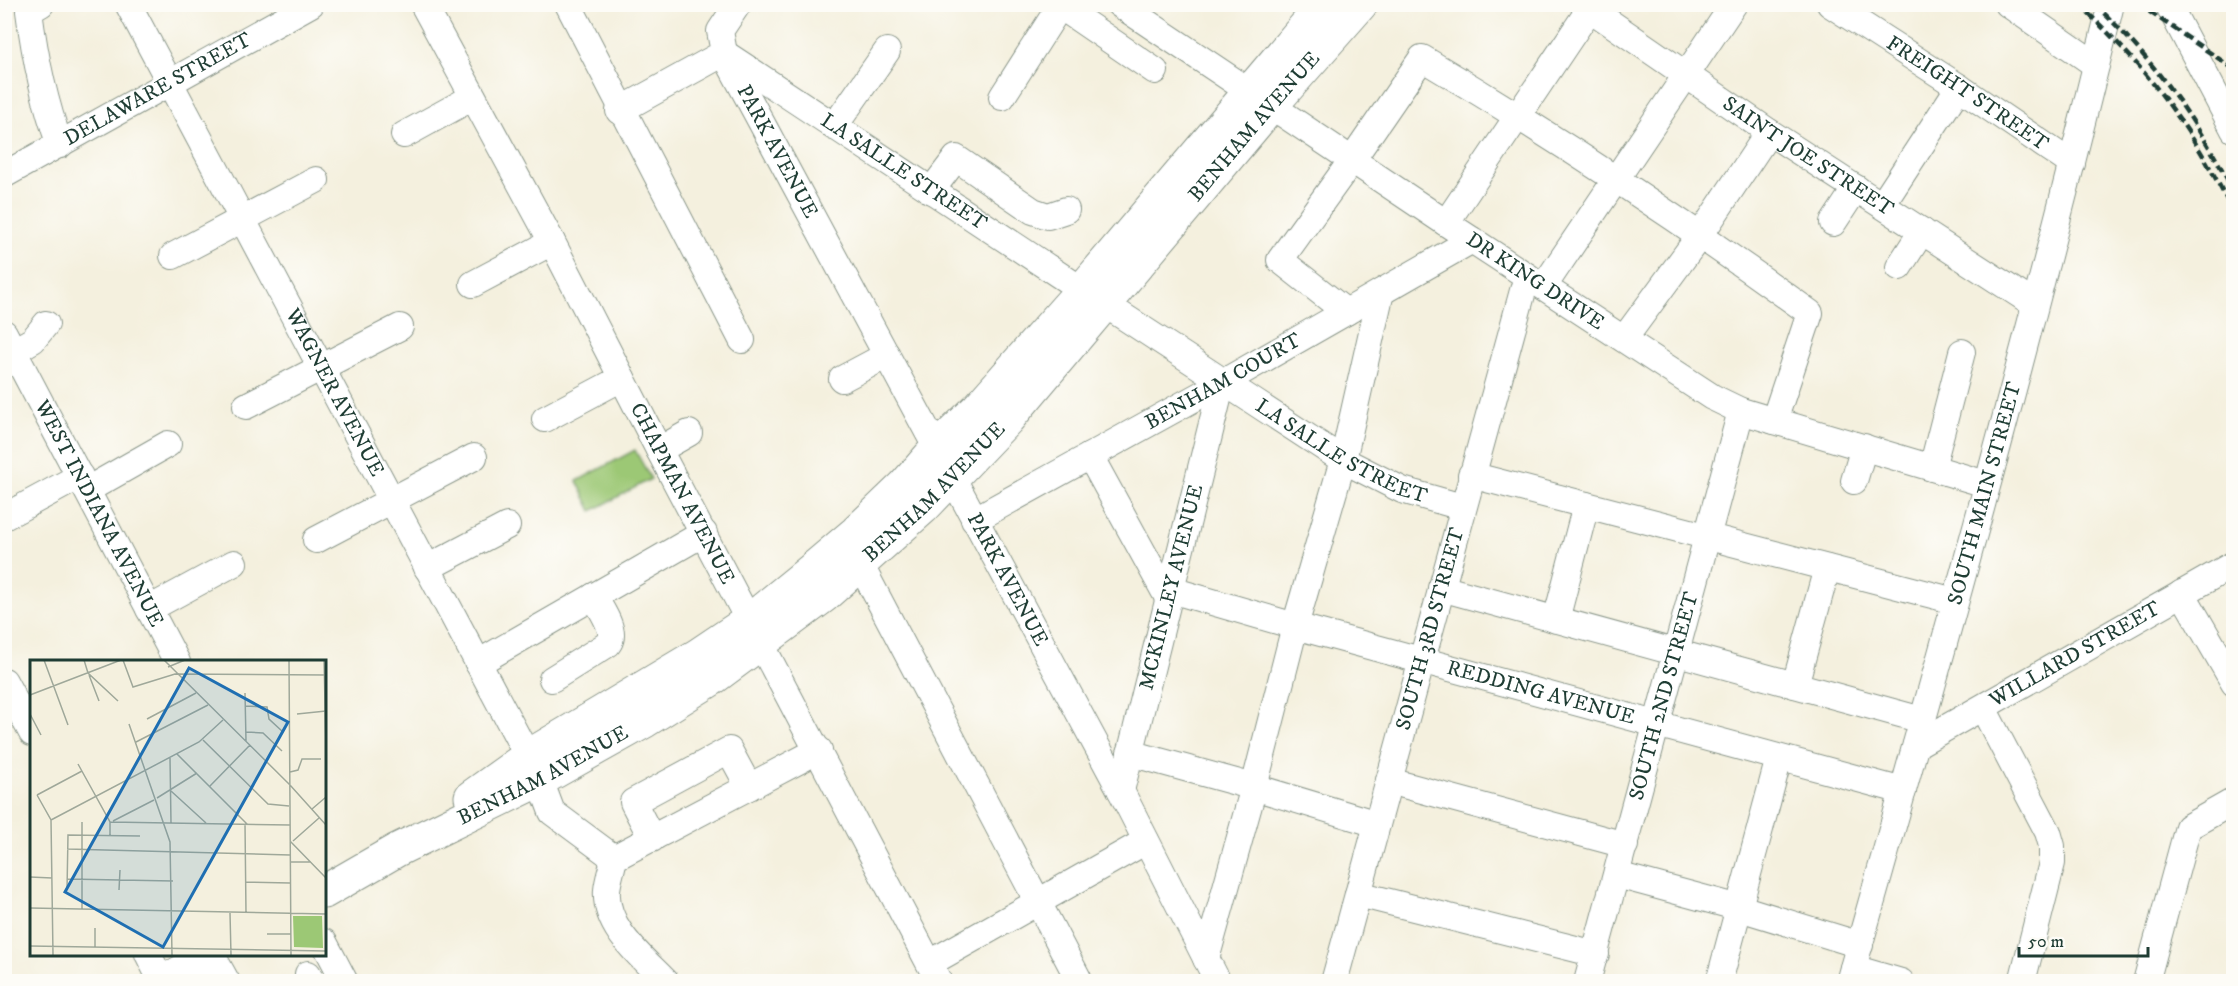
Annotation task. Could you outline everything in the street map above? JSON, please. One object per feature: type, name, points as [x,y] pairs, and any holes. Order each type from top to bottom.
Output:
[{"type":"main road","name":"BENHAM AVENUE","points":[[1261,100],[1324,4]]},
{"type":"main road","name":"BENHAM AVENUE","points":[[326,891],[534,768],[661,678],[757,631],[860,564],[953,477],[1007,420],[1094,298],[1261,100],[1361,4]]},
{"type":"main road","name":"BENHAM AVENUE","points":[[757,631],[810,572],[904,486],[937,448],[1094,298]]},
{"type":"main road","points":[[163,981],[210,956]]},
{"type":"street","name":"WAGNER AVENUE","points":[[128,4],[534,768],[552,812],[614,858]]},
{"type":"street","name":"DELAWARE STREET","points":[[4,175],[170,85],[311,4]]},
{"type":"street","name":"CHAPMAN AVENUE","points":[[423,4],[552,243],[935,972]]},
{"type":"street","points":[[568,4],[742,340]]},
{"type":"street","points":[[621,110],[724,53],[720,31],[738,4]]},
{"type":"street","name":"DR KING DRIVE","points":[[1119,4],[1446,223],[1712,397],[1741,411],[1986,484]]},
{"type":"street","name":"SOUTH 3RD STREET","points":[[1334,981],[1462,507],[1535,281],[1616,180],[1734,4]]},
{"type":"street","name":"FREIGHT STREET","points":[[1830,4],[1959,87],[2072,164]]},
{"type":"street","points":[[2008,4],[2096,65]]},
{"type":"street","name":"SOUTH MAIN STREET","points":[[1854,965],[1923,720],[2072,164],[2110,4]]},
{"type":"street","points":[[2168,4],[2234,130]]},
{"type":"street","points":[[1002,97],[1061,5],[1155,71]]},
{"type":"street","points":[[1446,223],[1589,6]]},
{"type":"street","name":"SAINT JOE STREET","points":[[1589,6],[1769,132],[2034,304]]},
{"type":"street","points":[[35,8],[36,65],[60,145]]},
{"type":"street","points":[[834,127],[887,51]]},
{"type":"street","name":"LA SALLE STREET","points":[[724,53],[1222,383],[1343,460],[1402,490],[1462,507]]},
{"type":"street","name":"PARK AVENUE","points":[[724,53],[1121,791],[1218,981]]},
{"type":"street","points":[[1346,312],[1280,260],[1422,58],[1518,115],[1701,234],[1810,312],[1774,421]]},
{"type":"street","points":[[1882,205],[1959,87]]},
{"type":"street","points":[[404,135],[473,97]]},
{"type":"street","points":[[1624,339],[1701,234],[1769,132]]},
{"type":"street","points":[[931,191],[956,158],[1033,211],[1048,216],[1066,210]]},
{"type":"street","points":[[173,256],[316,180]]},
{"type":"street","points":[[1833,224],[1856,188]]},
{"type":"street","points":[[1899,267],[1922,231]]},
{"type":"street","name":"BENHAM COURT","points":[[974,520],[1222,383],[1472,240]]},
{"type":"street","points":[[473,284],[552,243]]},
{"type":"street","points":[[1206,959],[1254,787],[1294,626],[1343,460],[1381,292]]},
{"type":"street","points":[[9,342],[33,340],[46,324]]},
{"type":"street","points":[[246,406],[400,327]]},
{"type":"street","name":"WEST INDIANA AVENUE","points":[[9,342],[176,660]]},
{"type":"street","points":[[1932,468],[1962,352]]},
{"type":"street","points":[[842,379],[887,356]]},
{"type":"street","points":[[545,419],[622,378]]},
{"type":"street","name":"MCKINLEY AVENUE","points":[[1121,791],[1222,383]]},
{"type":"street","name":"SOUTH 2ND STREET","points":[[1587,981],[1741,411]]},
{"type":"street","points":[[659,450],[689,434]]},
{"type":"street","points":[[4,517],[168,444]]},
{"type":"street","points":[[1854,481],[1864,447]]},
{"type":"street","points":[[1090,456],[1170,594]]},
{"type":"street","points":[[316,540],[474,457]]},
{"type":"street","points":[[1471,476],[1955,601]]},
{"type":"street","points":[[1556,620],[1586,505]]},
{"type":"street","points":[[427,568],[507,526]]},
{"type":"street","points":[[478,663],[704,533]]},
{"type":"street","points":[[149,609],[234,563]]},
{"type":"street","points":[[860,564],[1080,981]]},
{"type":"street","name":"WILLARD STREET","points":[[1916,745],[2234,564]]},
{"type":"street","points":[[1795,685],[1827,568]]},
{"type":"street","points":[[1441,588],[1923,720]]},
{"type":"street","points":[[2182,593],[2234,683]]},
{"type":"street","name":"REDDING AVENUE","points":[[1170,594],[1421,659],[1903,791]]},
{"type":"street","points":[[552,679],[609,644],[612,639],[611,630],[594,596]]},
{"type":"street","points":[[4,681],[30,728]]},
{"type":"street","points":[[1983,708],[2048,832],[2052,846],[2052,863],[2022,981]]},
{"type":"street","points":[[652,839],[633,802],[729,750],[749,787]]},
{"type":"street","points":[[666,981],[635,951],[613,923],[607,892],[614,858],[819,750]]},
{"type":"street","points":[[1130,753],[1377,824]]},
{"type":"street","points":[[1719,981],[1779,758]]},
{"type":"street","points":[[1389,781],[1625,844]]},
{"type":"street","points":[[2146,981],[2188,827],[2234,801]]},
{"type":"street","points":[[935,972],[1038,902],[1146,841]]},
{"type":"street","points":[[1617,874],[1740,908],[1854,965],[1901,981]]},
{"type":"street","points":[[1358,894],[1596,954]]},
{"type":"street","points":[[326,946],[345,981]]},
{"type":"street","points":[[149,956],[163,981]]},
{"type":"street","points":[[213,956],[227,981]]},
{"type":"green space","points":[[635,450],[651,479],[592,511],[577,481]]},
{"type":"railway","points":[[2078,4],[2126,51],[2169,104],[2210,168],[2234,213]]},
{"type":"railway","points":[[2094,4],[2135,46],[2172,92],[2205,141],[2234,192]]},
{"type":"railway","points":[[2138,4],[2234,69]]}]
